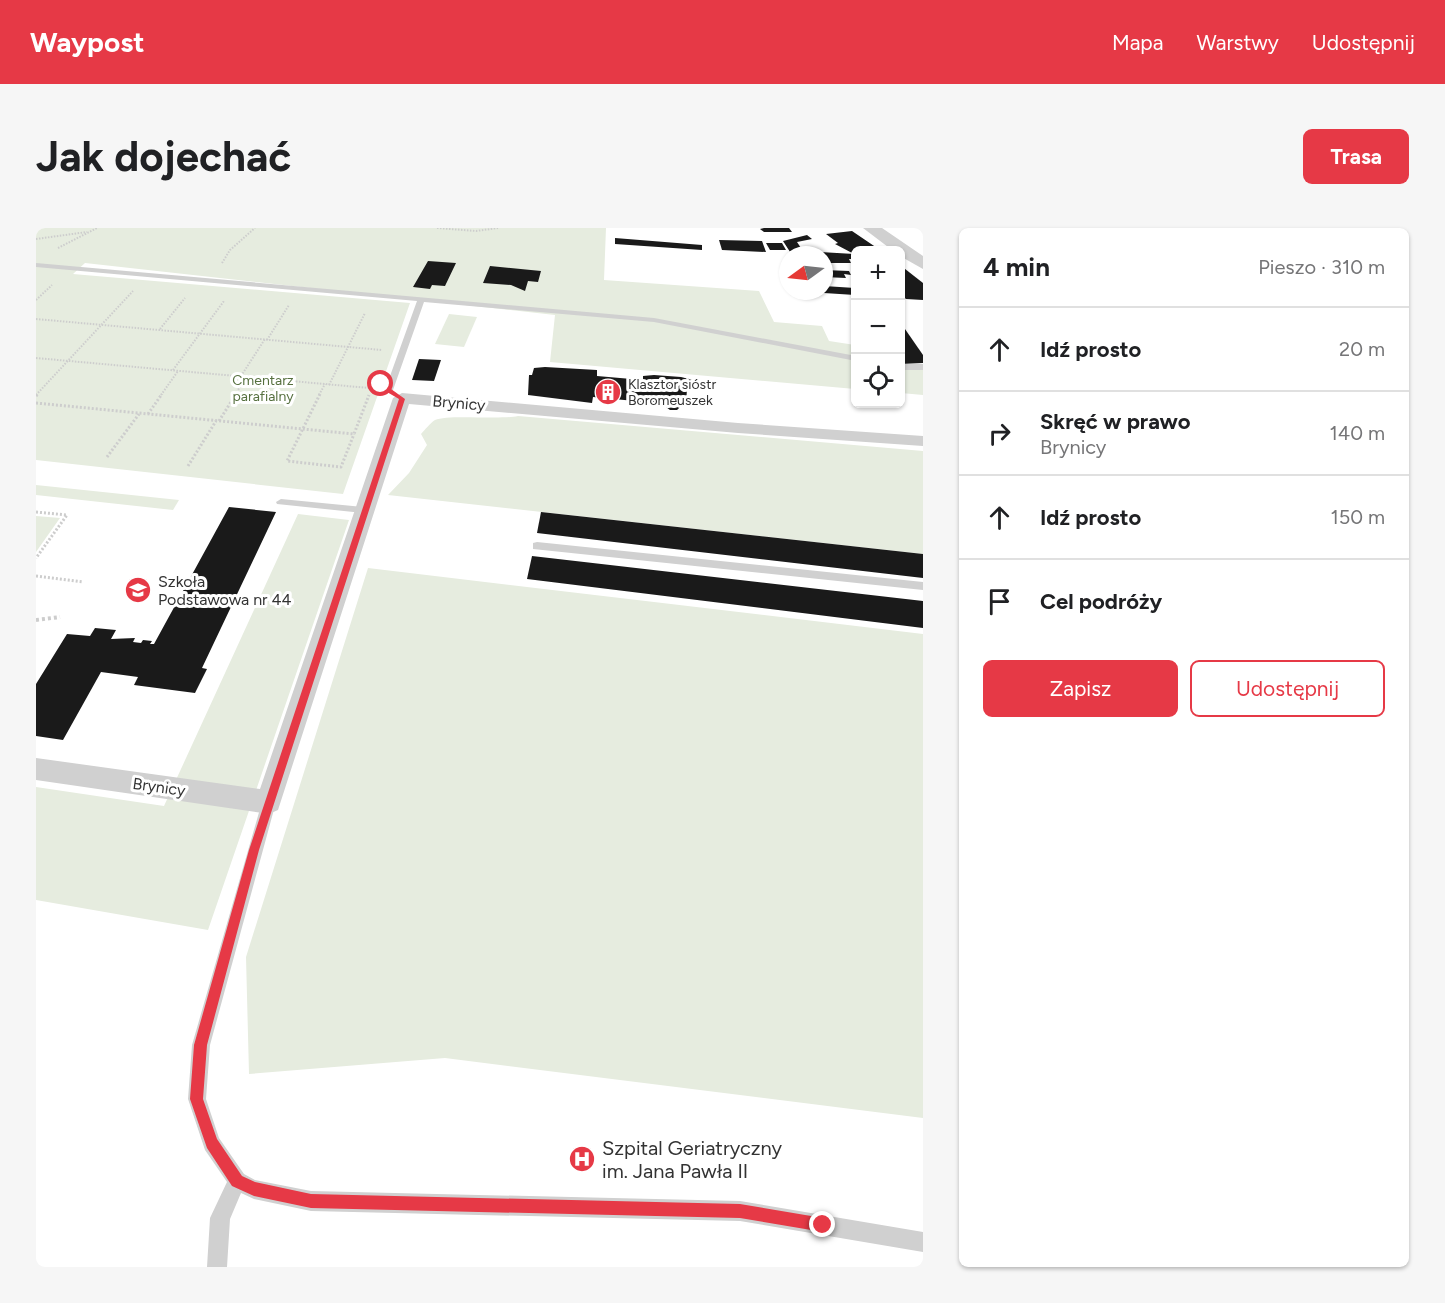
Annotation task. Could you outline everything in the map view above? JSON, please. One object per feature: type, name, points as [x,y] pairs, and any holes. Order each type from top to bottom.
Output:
[{"type":"street","points":[[871,228],[923,264]]},
{"type":"street","points":[[270,802],[363,510],[383,390]]},
{"type":"street","name":"Brynicy","points":[[383,390],[738,428],[923,441]]},
{"type":"street","name":"Brynicy","points":[[36,769],[270,802]]},
{"type":"lane","points":[[36,265],[654,321],[851,358]]},
{"type":"lane","points":[[383,390],[421,300]]},
{"type":"lane","points":[[905,366],[923,367]]},
{"type":"lane","points":[[280,502],[363,510]]},
{"type":"lane","points":[[537,546],[923,586]]},
{"type":"lane","points":[[270,802],[201,1045],[197,1099],[212,1143],[237,1181],[254,1189],[311,1201],[740,1211],[923,1242]]},
{"type":"lane","points":[[217,1267],[220,1218],[237,1181]]},
{"type":"path","points":[[49,252],[97,228]]},
{"type":"path","points":[[209,281],[230,250],[255,228]]},
{"type":"path","points":[[437,228],[476,231],[498,228]]},
{"type":"path","points":[[36,238],[91,231]]},
{"type":"path","points":[[36,396],[147,275]]},
{"type":"path","points":[[36,300],[59,278]]},
{"type":"path","points":[[159,330],[187,296]]},
{"type":"path","points":[[173,370],[225,299]]},
{"type":"path","points":[[241,376],[289,304]]},
{"type":"path","points":[[36,358],[241,376],[246,377],[327,384],[383,390],[354,434],[341,467],[287,461],[301,429],[327,384],[348,347],[366,311]]},
{"type":"path","points":[[36,319],[389,351]]},
{"type":"path","points":[[148,414],[179,371]]},
{"type":"path","points":[[189,466],[246,377]]},
{"type":"path","points":[[36,403],[354,434]]},
{"type":"path","points":[[107,458],[139,413]]},
{"type":"path","points":[[36,512],[67,515],[36,558]]},
{"type":"path","points":[[36,576],[83,582]]},
{"type":"path","points":[[36,620],[60,617]]},
{"type":"green space","name":"Cmentarz parafialny","points":[[36,228],[606,228],[604,280],[759,291],[774,322],[822,326],[829,341],[851,344],[851,389],[550,362],[555,315],[85,263],[73,274],[410,303],[343,494],[36,460]]},
{"type":"green space","points":[[449,314],[477,317],[464,347],[435,344]]},
{"type":"green space","points":[[905,366],[923,368],[923,395],[905,393]]},
{"type":"green space","points":[[518,416],[923,451],[923,554],[388,495],[409,473],[427,445],[421,434],[435,420],[451,417]]},
{"type":"green space","points":[[36,485],[179,500],[173,510],[36,495]]},
{"type":"green space","points":[[298,514],[349,520],[208,930],[36,900],[36,787],[164,806]]},
{"type":"green space","points":[[36,516],[60,518],[36,552]]},
{"type":"green space","points":[[368,568],[923,634],[923,1118],[445,1058],[249,1074],[246,957]]},
{"type":"building","points":[[789,228],[792,232],[764,232],[760,229]]},
{"type":"building","points":[[852,231],[874,246],[851,246],[851,252],[835,244],[838,243],[826,234]]},
{"type":"building","points":[[807,235],[812,239],[797,242],[800,246],[786,246],[783,241]]},
{"type":"building","points":[[615,238],[702,245],[702,250],[615,244]]},
{"type":"building","points":[[719,240],[762,241],[766,252],[722,250]]},
{"type":"building","points":[[766,243],[782,243],[784,246],[779,246],[779,250],[770,250]]},
{"type":"building","points":[[833,253],[851,254],[851,259],[849,259],[851,263],[833,263]]},
{"type":"building","points":[[428,261],[456,263],[445,286],[432,285],[430,289],[413,287]]},
{"type":"building","points":[[490,266],[541,271],[538,282],[528,281],[525,291],[511,285],[483,283]]},
{"type":"building","points":[[905,269],[923,283],[923,300],[906,299]]},
{"type":"building","points":[[833,270],[849,271],[851,275],[844,274],[846,278],[833,277]]},
{"type":"building","points":[[833,287],[851,288],[851,295],[833,294]]},
{"type":"building","points":[[905,329],[923,355],[923,363],[905,364]]},
{"type":"building","points":[[419,359],[441,360],[434,381],[412,380]]},
{"type":"building","name":"Klasztor sióstr Boromeuszek","points":[[534,368],[597,370],[597,376],[643,380],[643,376],[654,375],[681,377],[693,380],[693,389],[687,388],[686,406],[682,405],[677,410],[670,410],[666,404],[593,397],[592,403],[528,395],[529,375],[532,375]]},
{"type":"building","points":[[229,507],[276,512],[202,668],[207,669],[195,693],[134,685],[138,677],[101,672],[63,740],[36,736],[36,684],[67,634],[90,636],[95,628],[116,630],[111,639],[135,638],[133,642],[141,643],[143,640],[152,641],[150,644],[154,644]]},
{"type":"building","points":[[541,512],[923,554],[923,578],[537,533]]},
{"type":"building","points":[[532,556],[923,601],[923,628],[527,579]]},
{"type":"place","name":"Klasztor sióstr Boromeuszek","points":[[608,392]]},
{"type":"place","name":"Szkoła Podstawowa nr 44","points":[[138,590]]},
{"type":"place","name":"Szpital Geriatryczny im. Jana Pawła II","points":[[582,1159]]},
{"type":"route","points":[[381,384],[374,383],[372,388],[389,390],[402,399],[363,510],[254,850],[201,1045],[197,1099],[212,1143],[237,1181],[254,1189],[311,1201],[740,1211],[823,1225]]}]
